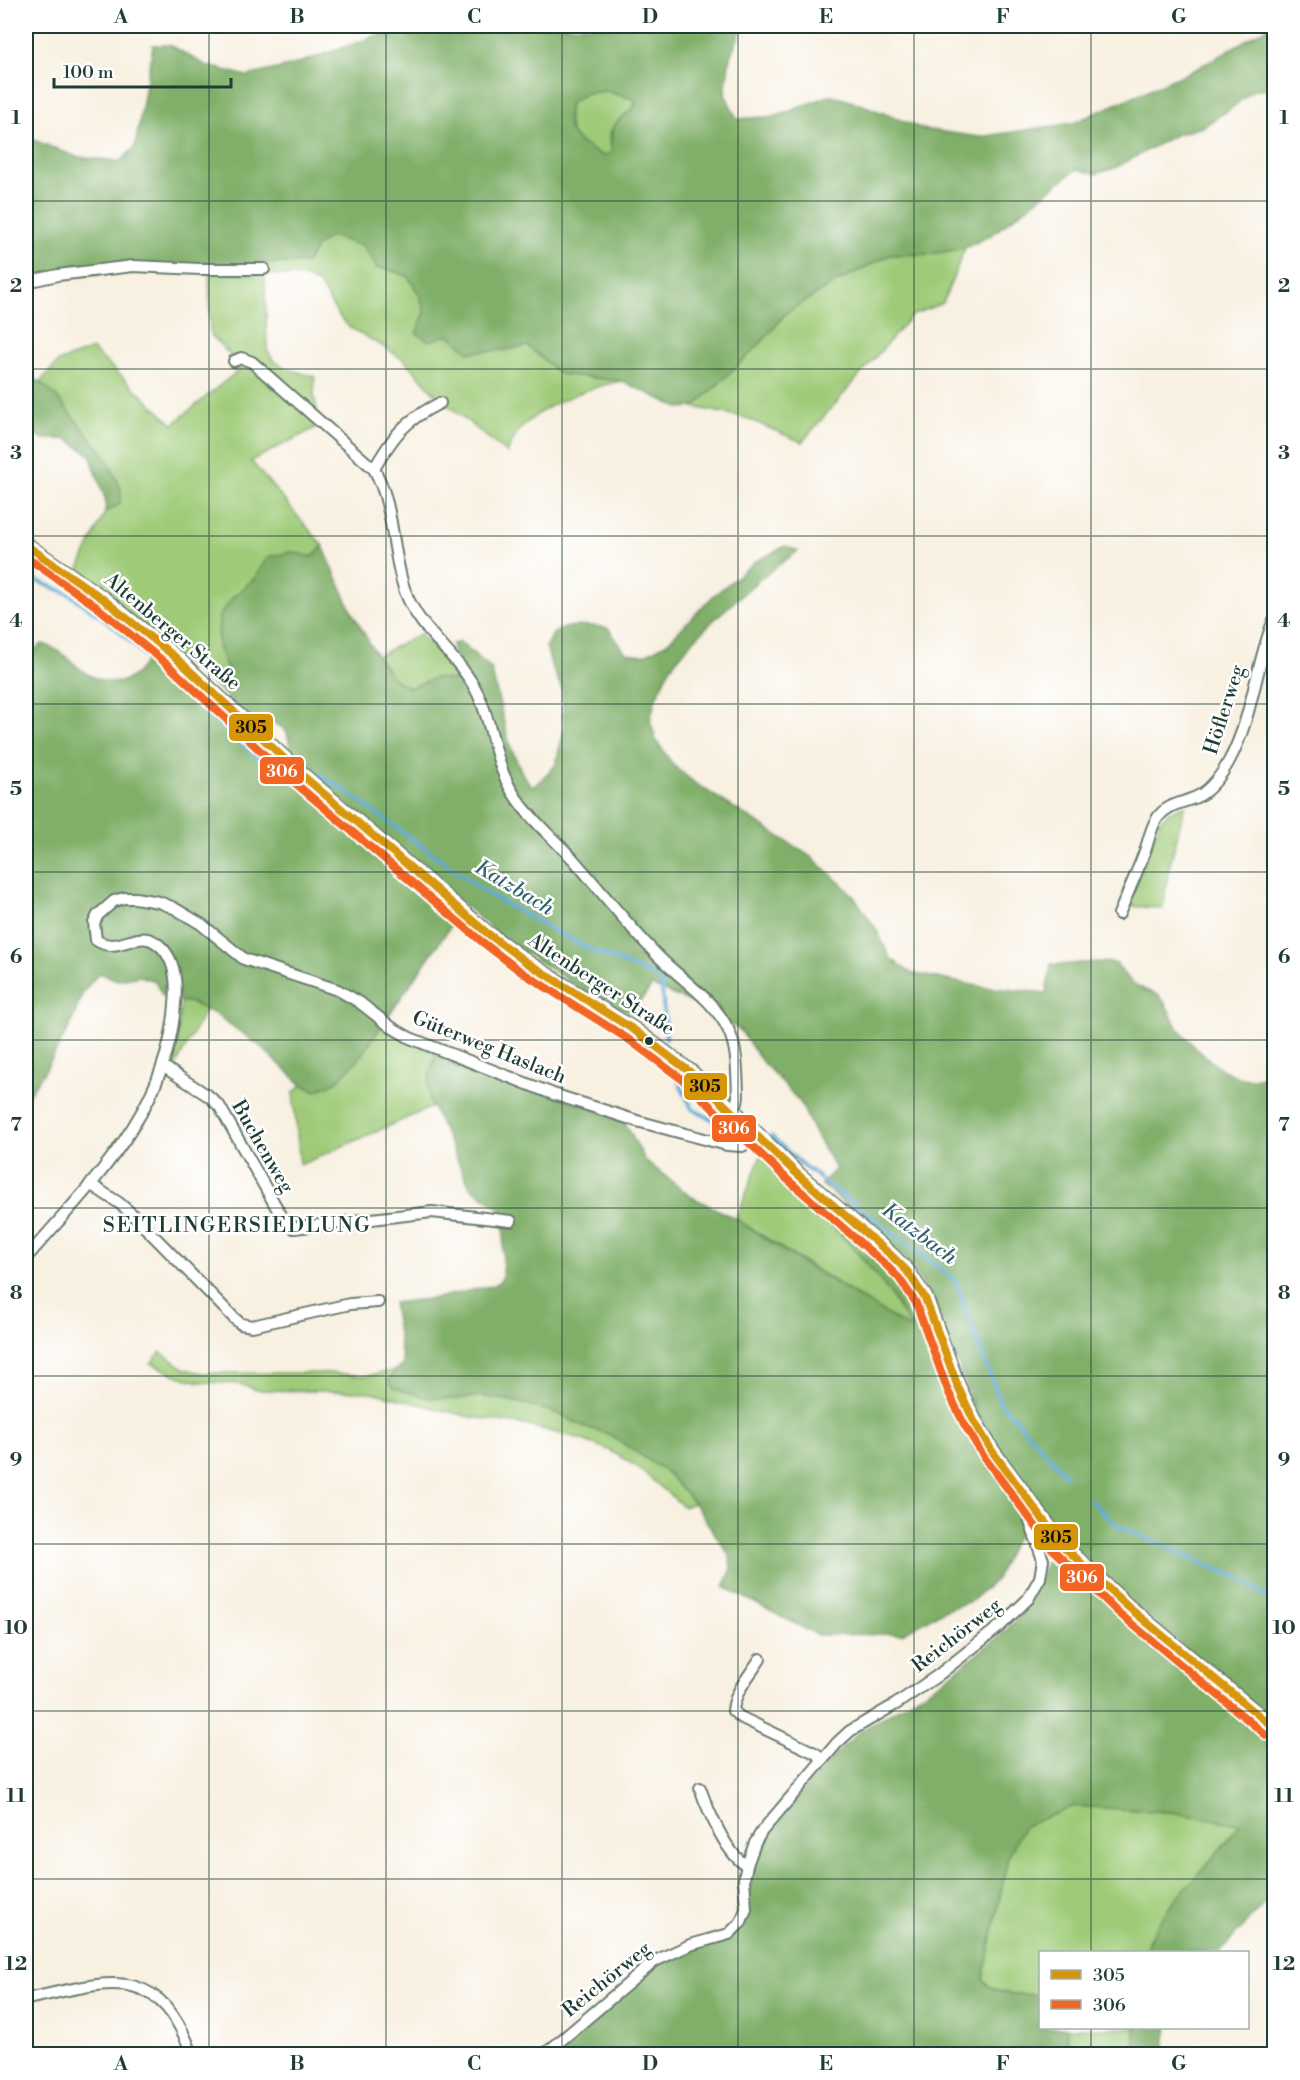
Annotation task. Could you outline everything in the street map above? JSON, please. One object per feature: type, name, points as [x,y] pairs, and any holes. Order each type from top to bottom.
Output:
[{"type":"street","points":[[26,282],[58,275],[133,266],[264,269]]},
{"type":"street","points":[[234,361],[241,358],[252,362],[374,469],[382,484],[387,502],[396,556],[406,593],[428,632],[461,667],[478,694],[508,784],[522,805],[591,880],[635,933],[702,996],[722,1019],[728,1028],[734,1047],[738,1096],[737,1103],[732,1110]]},
{"type":"street","points":[[374,469],[400,429],[440,403]]},
{"type":"street","name":"Altenberger Straße","points":[[26,545],[103,600],[175,657],[302,774],[487,933],[526,962],[650,1041],[690,1072],[810,1186],[892,1256],[912,1279],[930,1309],[958,1387],[973,1419],[1029,1503],[1062,1545],[1094,1577],[1275,1728]]},
{"type":"street","name":"Höflerweg","points":[[1119,914],[1136,875],[1153,824],[1159,816],[1176,804],[1201,794],[1220,776],[1228,763],[1243,728],[1262,653],[1275,620]]},
{"type":"street","name":"Güterweg Haslach","points":[[26,1258],[90,1184],[139,1120],[164,1067],[175,1016],[176,990],[174,973],[165,950],[151,939],[141,938],[109,946],[96,940],[94,933],[94,923],[98,915],[114,901],[124,898],[147,899],[174,908],[201,924],[243,959],[338,990],[410,1038],[553,1094],[638,1121],[727,1145],[742,1146],[759,1137]]},
{"type":"street","name":"Buchenweg","points":[[164,1067],[210,1097],[220,1107],[283,1219],[294,1228],[432,1212],[511,1221]]},
{"type":"street","points":[[90,1184],[119,1203],[132,1215],[241,1324],[252,1326],[350,1304],[378,1302]]},
{"type":"street","name":"Reichörweg","points":[[544,2055],[655,1961],[673,1952],[729,1934],[741,1922],[746,1909],[744,1879],[755,1843],[762,1831],[823,1759],[850,1731],[937,1676],[1000,1626],[1028,1599],[1040,1578],[1043,1560],[1027,1513],[1029,1503]]},
{"type":"street","points":[[760,1659],[738,1695],[733,1711],[740,1717],[823,1759]]},
{"type":"street","points":[[700,1788],[736,1859],[747,1865]]},
{"type":"street","points":[[26,1999],[111,1984],[142,1989],[156,1996],[168,2007],[178,2021],[192,2055]]},
{"type":"green space","points":[[400,26],[743,26],[730,57],[725,94],[737,119],[777,116],[831,95],[923,129],[979,137],[1073,123],[1196,69],[1270,26],[1274,26],[1274,89],[1254,90],[1203,127],[1175,135],[1115,168],[1095,174],[1077,169],[991,235],[965,248],[930,254],[889,255],[831,285],[786,313],[762,342],[694,407],[679,408],[622,381],[560,374],[528,346],[469,352],[449,335],[429,341],[416,333],[425,313],[420,296],[408,276],[377,268],[363,246],[330,236],[317,246],[306,263],[226,264],[26,279],[26,137],[77,157],[120,161],[135,147],[153,45],[170,45],[205,65],[247,76],[293,65]],"holes":[[[607,91],[636,100],[635,107],[614,126],[611,136],[612,152],[604,156],[583,144],[570,131],[568,126],[570,103],[586,93]]]},
{"type":"green space","points":[[607,91],[636,100],[631,110],[617,122],[611,131],[612,152],[604,156],[585,147],[574,137],[569,124],[569,114],[570,103],[586,93]]},
{"type":"green space","points":[[330,236],[363,246],[378,268],[408,276],[420,296],[426,313],[469,352],[528,346],[560,374],[622,381],[580,393],[539,413],[518,432],[507,453],[440,399],[405,361],[349,327],[338,315],[319,284],[304,277],[265,274],[267,350],[274,361],[288,369],[315,377],[314,396],[318,415],[255,360],[232,357],[212,336],[209,273],[264,274],[264,263],[306,263],[317,246]]},
{"type":"green space","points":[[965,248],[943,303],[912,315],[802,442],[743,417],[694,407],[762,342],[786,313],[831,285],[889,255],[930,254]]},
{"type":"green space","points":[[92,349],[173,424],[246,364],[319,426],[251,461],[323,546],[312,557],[292,552],[268,557],[254,579],[233,597],[219,616],[218,646],[228,669],[213,684],[76,575],[105,512],[120,504],[121,489],[40,382],[58,362]]},
{"type":"green space","points":[[26,374],[40,382],[56,396],[106,457],[121,489],[120,504],[105,512],[106,501],[90,455],[67,439],[44,439],[26,433]]},
{"type":"green space","points":[[323,546],[351,610],[377,656],[394,679],[409,688],[435,678],[462,681],[466,673],[454,654],[452,644],[460,642],[491,668],[509,743],[523,775],[533,787],[555,766],[564,731],[562,689],[551,665],[546,646],[554,633],[573,626],[588,625],[608,628],[626,653],[645,655],[667,643],[713,596],[755,562],[785,546],[798,551],[760,579],[718,616],[670,668],[656,698],[650,720],[656,740],[673,765],[696,784],[813,858],[852,894],[877,930],[890,958],[911,973],[983,987],[1046,993],[1051,964],[1108,962],[1117,964],[1131,981],[1159,996],[1178,1028],[1201,1053],[1221,1068],[1242,1078],[1252,1079],[1274,1073],[1274,1722],[1120,1592],[1059,1532],[991,1438],[972,1400],[935,1305],[913,1268],[887,1241],[821,1184],[836,1169],[816,1136],[800,1102],[761,1060],[740,1030],[695,1004],[652,986],[631,1013],[598,1000],[504,939],[293,758],[287,733],[283,728],[248,717],[213,684],[227,669],[218,646],[219,616],[233,597],[254,579],[268,557],[292,552],[312,557]]},
{"type":"green space","points":[[420,634],[455,668],[462,681],[435,678],[409,688],[394,679],[377,656]]},
{"type":"green space","points":[[42,644],[62,653],[91,676],[112,682],[134,675],[154,649],[457,917],[357,1061],[336,1082],[316,1091],[302,1085],[260,1046],[215,1014],[192,1003],[170,999],[162,995],[155,981],[140,976],[118,980],[99,973],[83,992],[71,1024],[46,1069],[26,1098],[26,661]]},
{"type":"green space","points":[[1185,805],[1168,872],[1163,908],[1127,906],[1161,819],[1169,812]]},
{"type":"green space","points":[[181,1001],[206,1009],[175,1067],[171,1059],[178,1029]]},
{"type":"green space","points":[[383,1024],[436,1054],[428,1087],[432,1107],[300,1165],[293,1093],[302,1085],[316,1091],[357,1061]]},
{"type":"green space","points":[[436,1054],[623,1119],[645,1160],[690,1196],[736,1219],[912,1330],[900,1308],[871,1268],[785,1179],[795,1180],[902,1277],[921,1308],[1031,1513],[1009,1550],[996,1579],[973,1600],[941,1612],[902,1634],[817,1635],[724,1587],[731,1571],[730,1556],[694,1503],[668,1473],[609,1434],[588,1428],[554,1412],[518,1402],[480,1396],[457,1399],[429,1398],[394,1388],[389,1381],[395,1370],[403,1365],[393,1303],[436,1298],[495,1285],[502,1279],[504,1227],[502,1210],[470,1187],[429,1099],[428,1081]]},
{"type":"green space","points":[[763,1150],[795,1180],[883,1283],[913,1331],[736,1219]]},
{"type":"green space","points":[[161,1352],[185,1369],[203,1373],[332,1373],[365,1376],[395,1370],[389,1380],[457,1399],[480,1396],[518,1402],[554,1412],[588,1428],[609,1434],[668,1473],[694,1503],[684,1507],[636,1466],[609,1450],[577,1438],[520,1424],[470,1417],[371,1392],[256,1390],[238,1384],[191,1380],[151,1363]]},
{"type":"green space","points":[[1052,1535],[1059,1556],[1065,1563],[1075,1568],[1274,1737],[1274,1892],[1221,1951],[1145,1951],[1162,1918],[1240,1824],[1170,1812],[1075,1806],[1024,1826],[1008,1857],[983,1980],[1002,1993],[1039,1995],[1039,2029],[1066,2029],[1071,2054],[549,2054],[659,1963],[681,1951],[731,1937],[750,1893],[750,1868],[758,1849],[793,1802],[832,1758],[860,1731],[938,1684],[999,1637],[1018,1618],[1029,1602],[1045,1566]]},
{"type":"green space","points":[[1075,1806],[1170,1812],[1241,1824],[1170,1909],[1149,1939],[1145,1951],[1039,1951],[1039,1995],[1010,1994],[996,1990],[983,1980],[1008,1857],[1024,1826]]},
{"type":"green space","points":[[1066,2029],[1135,2029],[1135,2054],[1071,2054]]},
{"type":"green space","points":[[1135,2029],[1168,2029],[1163,2054],[1135,2054]]},
{"type":"waterway","name":"Katzbach","points":[[26,570],[28,577],[69,594],[116,628],[208,715],[281,778],[298,779]]},
{"type":"waterway","name":"Katzbach","points":[[313,771],[343,789],[491,896],[584,947],[661,979],[666,1038]]},
{"type":"waterway","name":"Katzbach","points":[[674,1071],[692,1109],[735,1131]]},
{"type":"waterway","name":"Katzbach","points":[[771,1136],[801,1164],[955,1280],[1000,1402],[1066,1475]]},
{"type":"waterway","name":"Katzbach","points":[[1091,1501],[1118,1526],[1245,1581],[1274,1602]]},
{"type":"transit line","name":"305","points":[[26,545],[103,599],[175,657],[302,775],[487,933],[526,962],[634,1030],[690,1072],[795,1172],[892,1256],[907,1271],[925,1298],[958,1387],[973,1419],[992,1451],[1062,1545],[1127,1606],[1274,1728]]},
{"type":"transit line","name":"306","points":[[26,557],[97,607],[168,665],[295,783],[481,941],[520,971],[628,1039],[683,1080],[788,1180],[885,1264],[899,1278],[916,1303],[948,1391],[964,1424],[984,1457],[1054,1551],[1120,1614],[1267,1736]]},
{"type":"district","name":"SEITLINGERSIEDLUNG","points":[[237,1226]]}]
